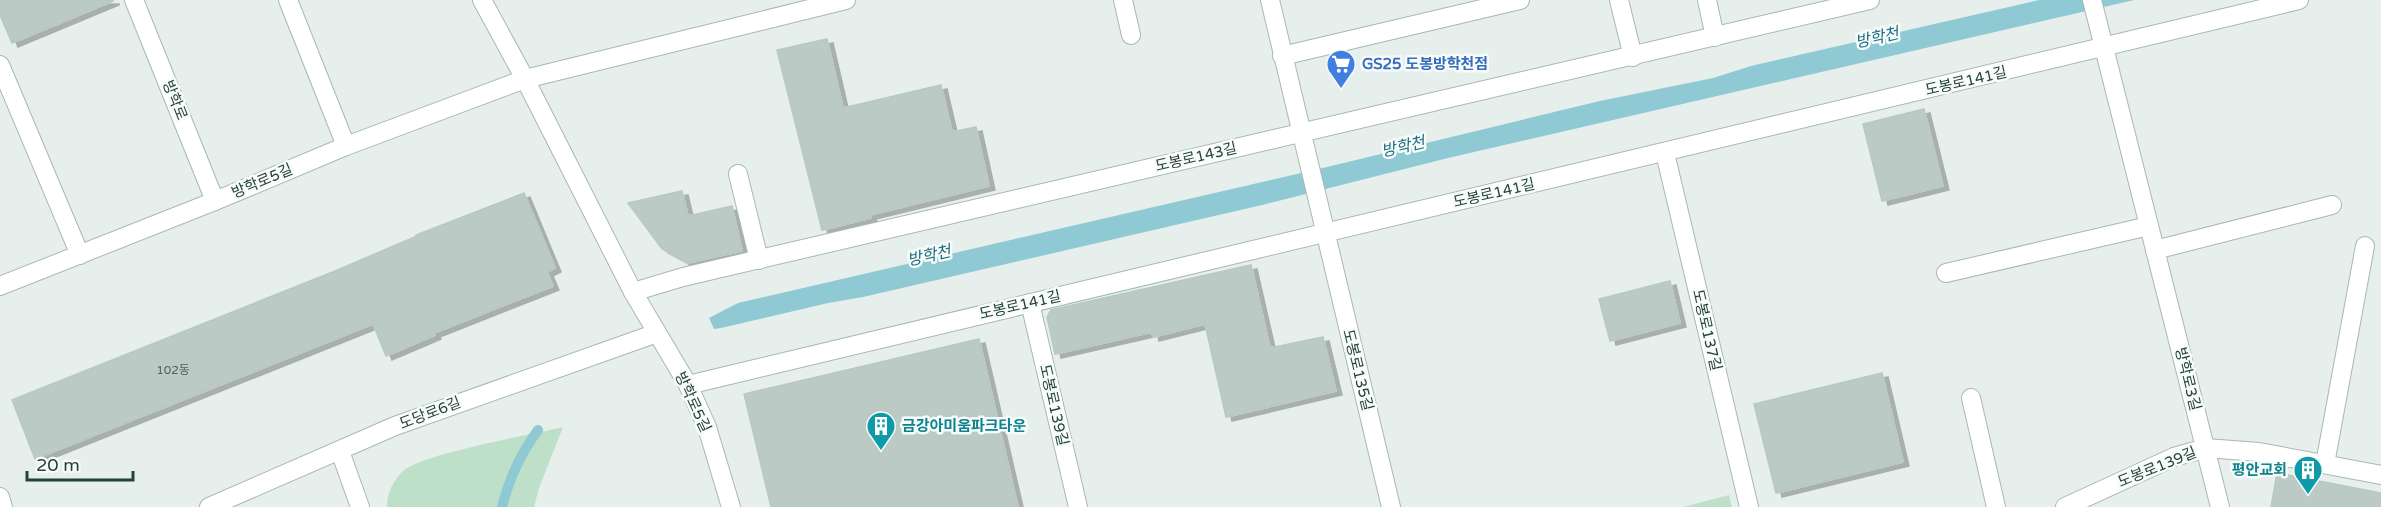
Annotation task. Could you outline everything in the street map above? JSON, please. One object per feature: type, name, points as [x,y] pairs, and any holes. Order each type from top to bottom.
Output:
[{"type":"street","name":"방학로","points":[[134,0],[215,201]]},
{"type":"street","points":[[288,0],[346,146]]},
{"type":"street","name":"방학로5길","points":[[482,0],[525,79],[633,292],[688,385],[707,427],[731,507]]},
{"type":"street","name":"방학로5길","points":[[0,286],[215,201],[346,146],[525,79],[846,0]]},
{"type":"street","points":[[1122,0],[1131,35]]},
{"type":"street","points":[[1270,0],[1301,134]]},
{"type":"street","points":[[1282,56],[1520,0]]},
{"type":"street","points":[[1619,0],[1633,57]]},
{"type":"street","points":[[1707,0],[1715,37]]},
{"type":"street","name":"도봉로143길","points":[[633,292],[682,277],[1870,0]]},
{"type":"street","name":"방학로3길","points":[[2092,0],[2220,507]]},
{"type":"street","name":"도봉로141길","points":[[688,385],[721,375],[1665,153],[2299,0]]},
{"type":"street","points":[[0,64],[80,255]]},
{"type":"street","name":"도봉로135길","points":[[1301,134],[1391,507]]},
{"type":"street","name":"도봉로137길","points":[[1665,153],[1749,507]]},
{"type":"street","points":[[738,174],[759,260]]},
{"type":"street","points":[[2155,250],[2332,205]]},
{"type":"street","points":[[1947,273],[2149,226]]},
{"type":"street","points":[[2325,464],[2365,246]]},
{"type":"street","name":"도봉로139길","points":[[1030,303],[1078,507]]},
{"type":"street","name":"도당로6길","points":[[209,507],[395,426],[657,333]]},
{"type":"street","points":[[1971,398],[1996,507]]},
{"type":"street","name":"도봉로139길","points":[[2065,507],[2174,457],[2206,448],[2259,452],[2381,475]]},
{"type":"street","points":[[340,451],[360,507]]},
{"type":"street","points":[[0,498],[3,507]]},
{"type":"green space","points":[[563,427],[534,507],[387,507],[389,492],[394,483],[403,471],[414,464],[454,451]]},
{"type":"green space","points":[[1729,495],[1732,507],[1683,507]]},
{"type":"water","points":[[2039,0],[2134,0],[1448,158],[1262,205],[863,297],[714,329],[709,318],[738,303],[1327,167],[1600,101],[1713,78],[1751,66]]},
{"type":"building","points":[[0,0],[113,1],[12,43],[0,15]]},
{"type":"building","points":[[827,39],[843,108],[941,85],[952,132],[976,127],[989,186],[870,215],[871,218],[822,230],[777,50]]},
{"type":"building","points":[[1924,109],[1943,186],[1882,201],[1863,124]]},
{"type":"building","points":[[682,191],[688,216],[732,206],[742,251],[688,263],[662,249],[628,203]]},
{"type":"building","points":[[524,193],[555,268],[547,272],[553,286],[434,333],[435,335],[386,356],[373,324],[35,459],[12,400]]},
{"type":"building","points":[[1251,265],[1270,348],[1323,337],[1336,391],[1226,417],[1205,324],[1153,337],[1152,332],[1055,354],[1047,317],[1051,310]]},
{"type":"building","points":[[1670,281],[1680,323],[1610,341],[1599,299]]},
{"type":"building","name":"금강아미움파크타운","points":[[979,339],[1018,507],[771,507],[744,394]]},
{"type":"building","points":[[1882,373],[1903,462],[1776,493],[1754,404]]},
{"type":"building","name":"평안교회","points":[[2277,473],[2381,493],[2380,507],[2271,507]]},
{"type":"waterway","name":"방학천","points":[[502,507],[516,467],[538,430]]},
{"type":"place","name":"GS25 도봉방학천점","points":[[1341,90]]},
{"type":"place","name":"금강아미움파크타운","points":[[881,452]]},
{"type":"place","name":"평안교회","points":[[2308,496]]}]
